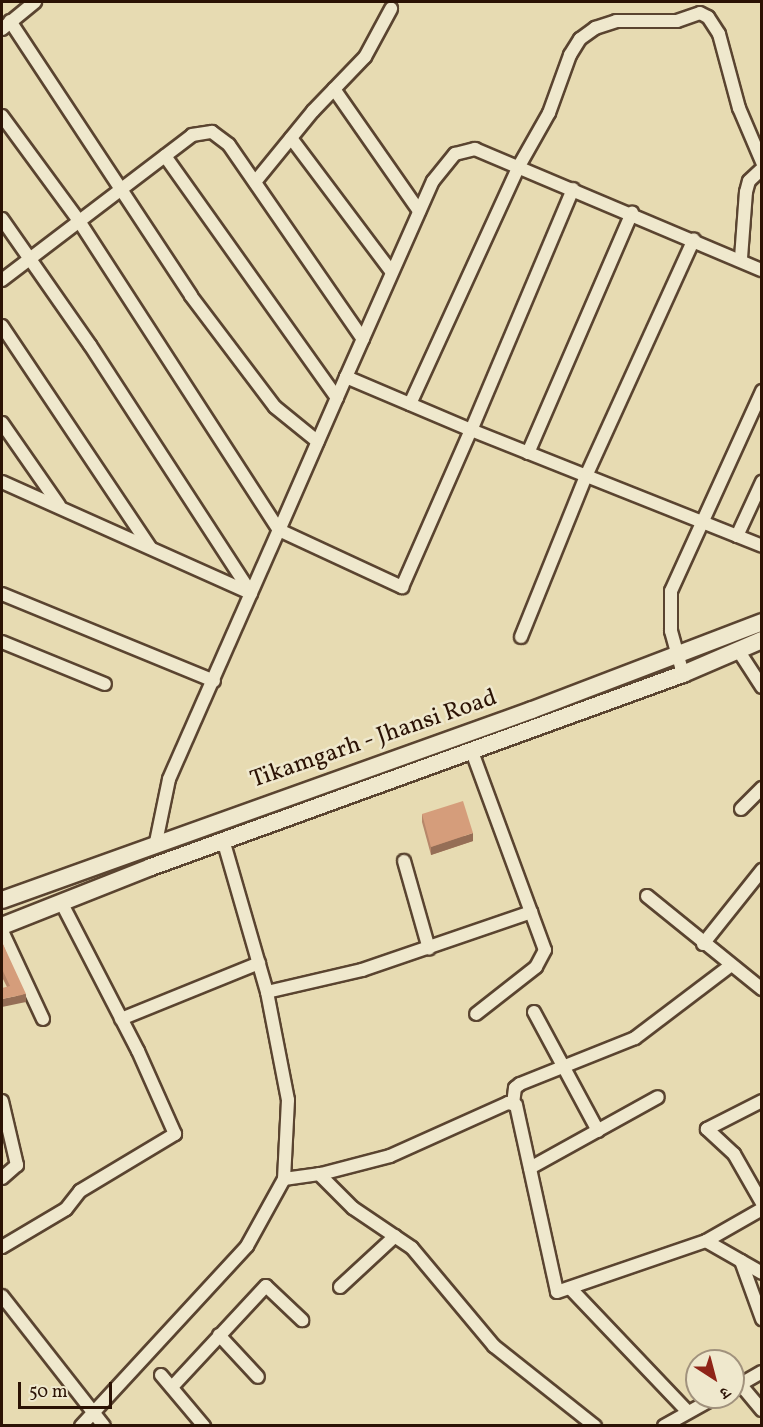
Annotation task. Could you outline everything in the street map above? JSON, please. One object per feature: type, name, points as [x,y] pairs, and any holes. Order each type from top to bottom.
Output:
[{"type":"street","points":[[34,2],[6,25],[122,189],[237,359],[275,407],[318,442]]},
{"type":"street","points":[[255,182],[334,89],[365,57],[391,9]]},
{"type":"street","points":[[410,404],[519,166],[549,113],[570,55],[580,39],[616,21],[670,22],[700,13],[708,17],[719,34],[740,108],[762,162]]},
{"type":"street","points":[[334,89],[419,211]]},
{"type":"street","points":[[2,116],[79,221],[279,530],[402,587],[573,189]]},
{"type":"street","points":[[2,280],[192,135],[212,132],[230,145],[363,339]]},
{"type":"street","points":[[291,138],[391,271]]},
{"type":"street","points":[[156,842],[169,780],[391,271],[433,181],[455,154],[475,149],[741,258],[762,270]]},
{"type":"street","points":[[165,156],[337,398]]},
{"type":"street","points":[[741,258],[746,192],[749,181],[762,169]]},
{"type":"street","points":[[528,453],[632,213]]},
{"type":"street","points":[[2,219],[31,258],[251,593]]},
{"type":"street","points":[[521,637],[586,476],[694,239]]},
{"type":"street","points":[[2,326],[151,547]]},
{"type":"street","points":[[346,377],[471,430],[762,546]]},
{"type":"street","points":[[684,674],[668,613],[671,591],[762,391]]},
{"type":"street","points":[[2,423],[59,505]]},
{"type":"street","points":[[2,482],[59,505],[251,593]]},
{"type":"street","points":[[737,536],[762,482]]},
{"type":"street","points":[[2,594],[214,681]]},
{"type":"street","name":"Tikamgarh - Jhansi Road","points":[[2,900],[156,842],[678,656],[762,622]]},
{"type":"street","points":[[2,926],[471,749],[684,674],[762,640]]},
{"type":"street","points":[[2,642],[105,684]]},
{"type":"street","points":[[738,650],[762,687]]},
{"type":"street","points":[[471,749],[545,955],[536,967],[476,1014]]},
{"type":"street","points":[[741,809],[762,788]]},
{"type":"street","points":[[277,800],[283,821]]},
{"type":"street","points":[[81,1425],[247,1246],[284,1179],[288,1100],[267,992],[224,843]]},
{"type":"street","points":[[404,861],[429,949]]},
{"type":"street","points":[[704,944],[762,870]]},
{"type":"street","points":[[647,896],[730,966],[762,989]]},
{"type":"street","points":[[2,1246],[66,1209],[80,1191],[175,1134],[121,1018],[61,902]]},
{"type":"street","points":[[267,992],[429,949],[531,912]]},
{"type":"street","points":[[2,931],[43,1019]]},
{"type":"street","points":[[121,1018],[259,963]]},
{"type":"street","points":[[730,966],[635,1038],[562,1064],[517,1086],[513,1104],[530,1168],[557,1292],[706,1241],[762,1209]]},
{"type":"street","points":[[534,1012],[598,1131]]},
{"type":"street","points":[[530,1168],[658,1097]]},
{"type":"street","points":[[2,1101],[17,1165],[2,1178]]},
{"type":"street","points":[[762,1101],[707,1129],[734,1154],[762,1203]]},
{"type":"street","points":[[284,1179],[319,1174],[390,1156],[508,1103],[513,1104]]},
{"type":"street","points":[[319,1174],[353,1208],[412,1248],[494,1346],[595,1425]]},
{"type":"street","points":[[340,1287],[395,1236]]},
{"type":"street","points":[[706,1241],[762,1273]]},
{"type":"street","points":[[741,1261],[762,1319]]},
{"type":"street","points":[[172,1387],[266,1286],[302,1320]]},
{"type":"street","points":[[570,1288],[688,1412]]},
{"type":"street","points":[[2,1296],[105,1425]]},
{"type":"street","points":[[219,1335],[258,1377]]},
{"type":"street","points":[[745,1382],[762,1372]]},
{"type":"street","points":[[161,1375],[204,1425]]},
{"type":"street","points":[[745,1394],[762,1410]]},
{"type":"street","points":[[664,1425],[694,1409]]},
{"type":"building","points":[[463,801],[473,833],[431,847],[422,814]]},
{"type":"building","points":[[2,942],[26,994],[2,999],[2,988],[10,986],[2,969]]}]
